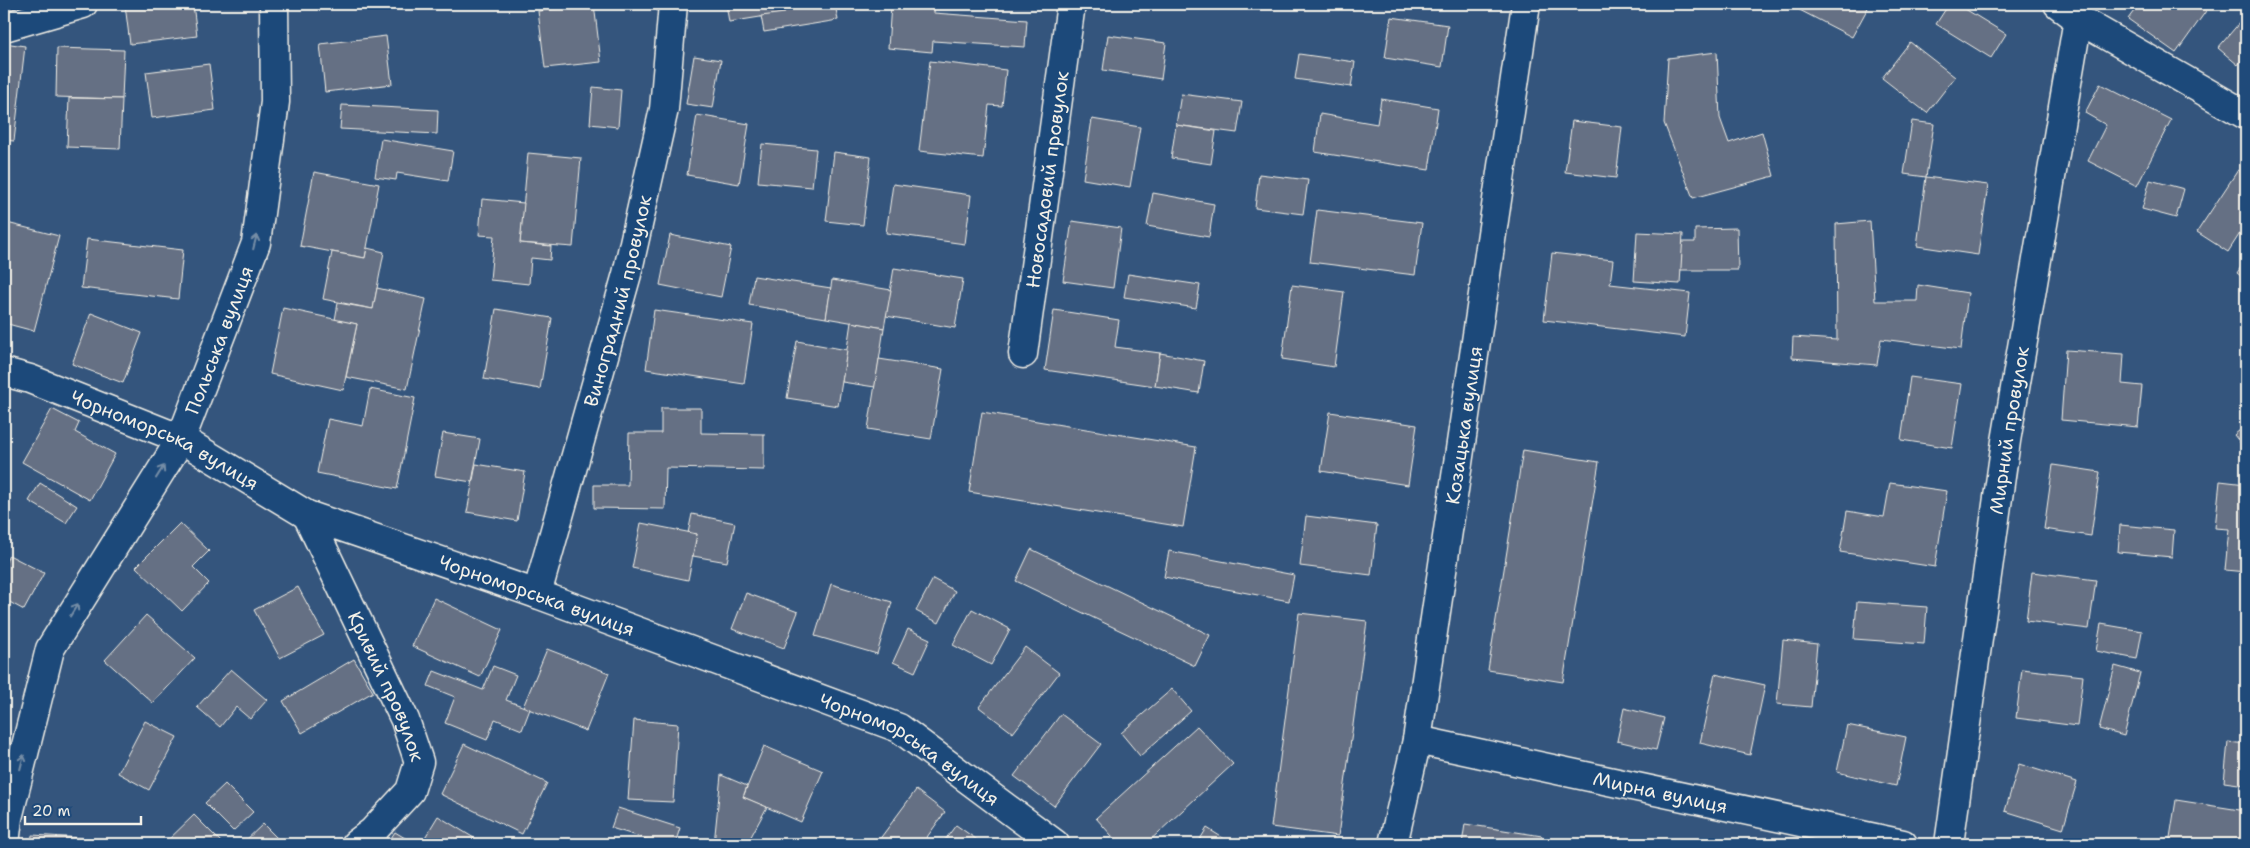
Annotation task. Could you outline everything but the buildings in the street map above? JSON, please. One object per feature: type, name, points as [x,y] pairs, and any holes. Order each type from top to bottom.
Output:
[{"type":"street","points":[[4,27],[83,4]]},
{"type":"street","name":"Польська вулиця","points":[[5,844],[8,818],[50,648],[181,439],[256,243],[275,102],[274,4]]},
{"type":"street","name":"Виноградний провулок","points":[[537,594],[627,274],[664,109],[673,4]]},
{"type":"street","name":"Новосадовий провулок","points":[[1023,354],[1071,4]]},
{"type":"street","name":"Козацька вулиця","points":[[1393,844],[1416,740],[1526,4]]},
{"type":"street","points":[[2068,11],[2246,115]]},
{"type":"street","name":"Мирний провулок","points":[[1949,844],[2068,11]]},
{"type":"street","name":"Чорноморська вулиця","points":[[4,372],[30,379],[181,439],[307,514],[537,594],[898,728],[1055,844]]},
{"type":"street","name":"Кривий провулок","points":[[307,514],[405,720],[419,762],[410,791],[372,832],[356,844]]},
{"type":"street","name":"Мирна вулиця","points":[[1416,740],[1903,844]]}]
